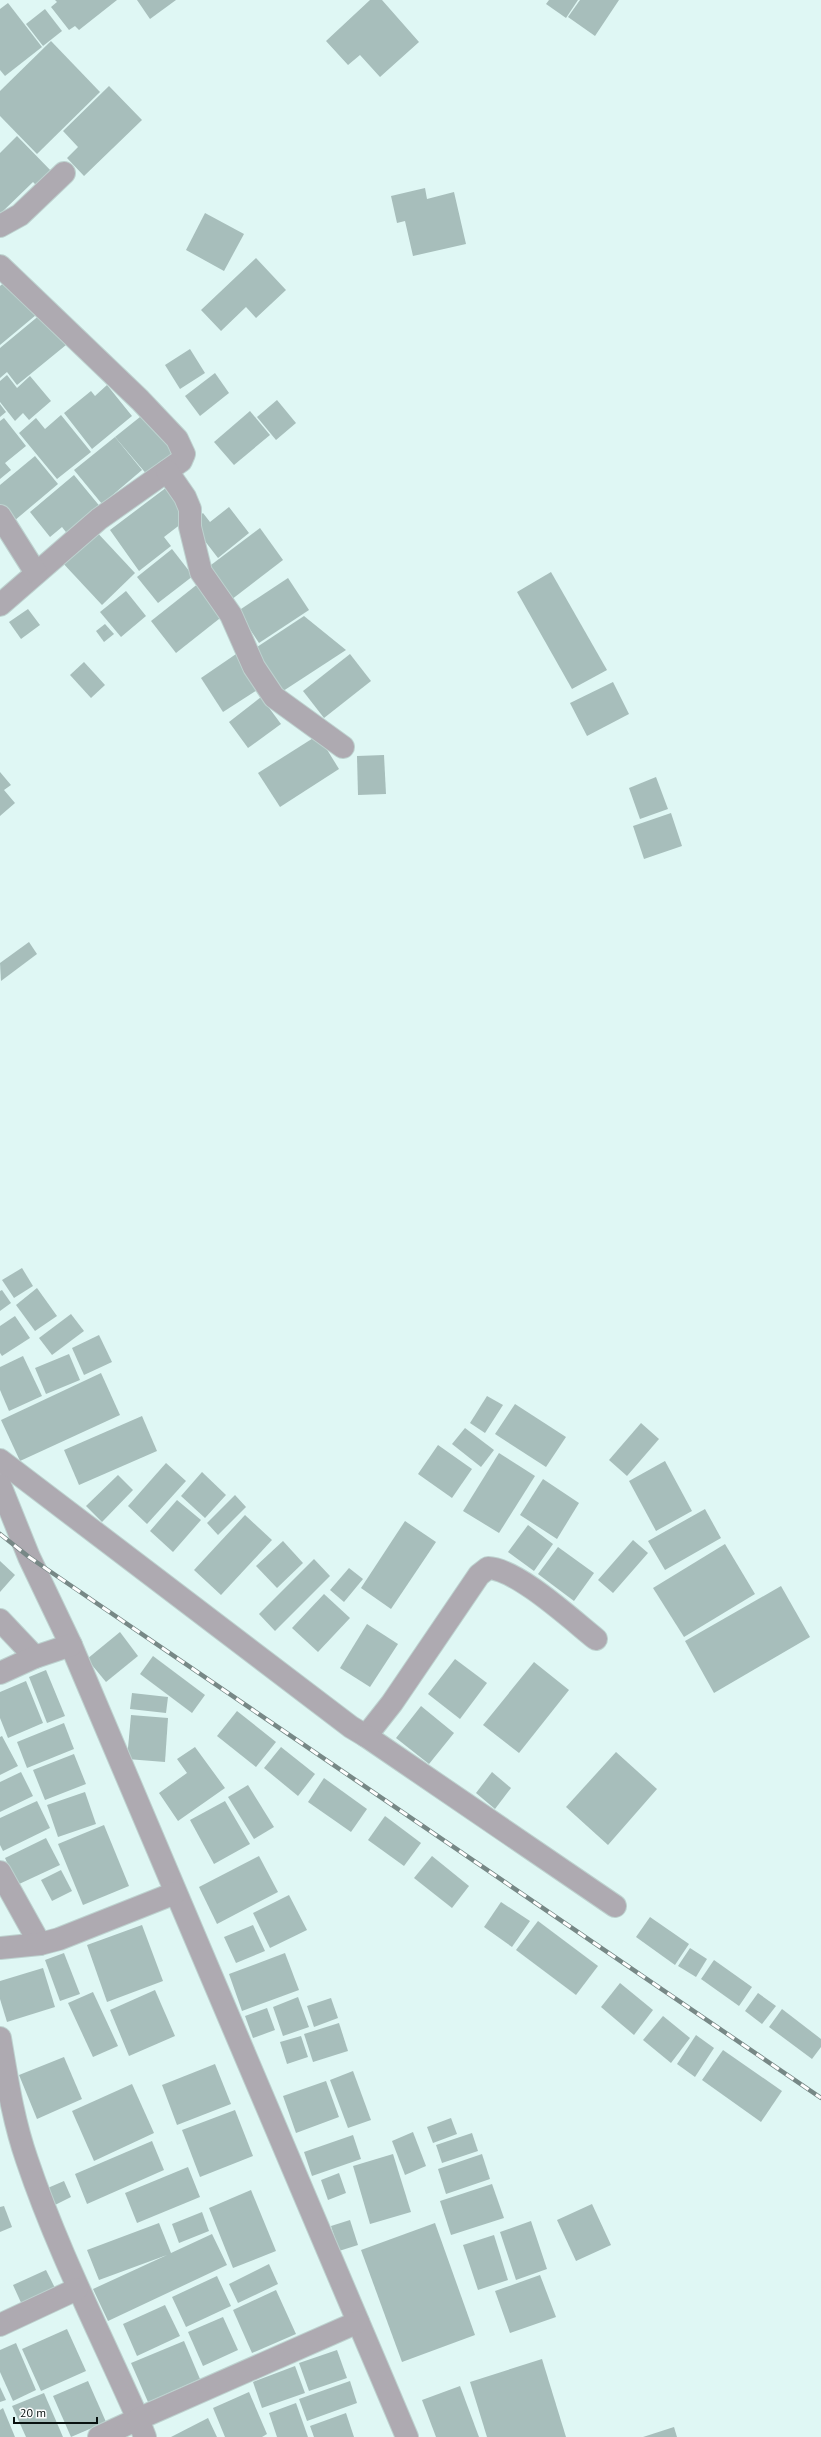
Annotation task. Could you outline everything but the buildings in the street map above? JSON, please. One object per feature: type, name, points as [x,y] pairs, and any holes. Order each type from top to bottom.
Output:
[{"type":"street","points":[[0,226],[20,215],[64,172]]},
{"type":"street","points":[[0,266],[129,389],[177,439],[184,454],[181,461],[99,519],[0,605]]},
{"type":"street","points":[[167,471],[185,497],[190,509],[190,527],[201,572],[231,615],[254,667],[274,697],[343,747]]},
{"type":"street","points":[[0,516],[36,573]]},
{"type":"street","points":[[0,1460],[351,1727],[615,1906]]},
{"type":"street","points":[[0,1485],[29,1557],[71,1645],[407,2437]]},
{"type":"street","points":[[366,1736],[392,1703],[479,1575],[488,1568],[496,1568],[513,1575],[596,1639]]},
{"type":"street","points":[[0,1620],[35,1656]]},
{"type":"street","points":[[0,1673],[35,1656],[71,1645]]},
{"type":"street","points":[[0,1872],[40,1944]]},
{"type":"street","points":[[0,1948],[40,1944],[59,1939],[175,1893]]},
{"type":"street","points":[[0,2038],[11,2102],[26,2159],[77,2289],[141,2428]]},
{"type":"street","points":[[0,2325],[77,2289]]},
{"type":"street","points":[[99,2437],[141,2428],[358,2322]]},
{"type":"railway","points":[[0,1534],[29,1557],[821,2098]]}]
